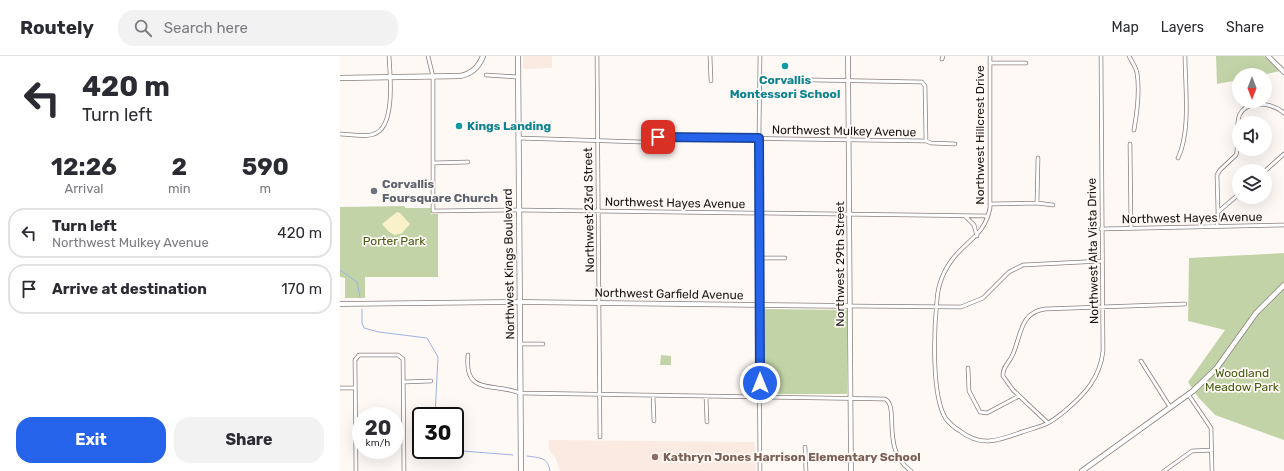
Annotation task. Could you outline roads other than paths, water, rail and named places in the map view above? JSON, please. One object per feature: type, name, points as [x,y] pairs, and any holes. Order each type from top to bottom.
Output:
[{"type":"main road","points":[[340,78],[460,76],[469,73],[476,68],[483,56]]},
{"type":"main road","name":"Northwest Kings Boulevard","points":[[518,56],[518,210],[521,302],[520,471]]},
{"type":"main road","points":[[1082,471],[1188,394],[1216,369],[1256,313],[1284,285]]},
{"type":"street","points":[[340,134],[371,135],[383,128],[390,108],[389,56]]},
{"type":"street","points":[[428,56],[432,77],[433,163],[468,162]]},
{"type":"street","name":"Northwest 23rd Street","points":[[597,56],[600,437]]},
{"type":"street","points":[[710,56],[711,81]]},
{"type":"street","points":[[760,56],[758,213],[760,471]]},
{"type":"street","name":"Northwest 29th Street","points":[[848,56],[851,471]]},
{"type":"street","name":"Northwest Hillcrest Drive","points":[[990,56],[990,204],[988,216],[977,236],[955,256],[947,269],[938,290],[936,308],[935,372],[942,410],[952,426],[971,439],[986,441],[1006,438],[1048,423]]},
{"type":"street","name":"Northwest Alta Vista Drive","points":[[1048,423],[1076,401],[1091,385],[1098,374],[1103,352],[1100,56]]},
{"type":"street","points":[[1130,56],[1135,67],[1137,77],[1137,109],[1134,130]]},
{"type":"street","points":[[1178,158],[1184,145],[1185,56]]},
{"type":"street","points":[[1268,56],[1284,72]]},
{"type":"street","points":[[990,63],[1026,63]]},
{"type":"street","points":[[486,75],[518,77]]},
{"type":"street","points":[[760,80],[924,83],[926,141]]},
{"type":"street","points":[[1217,226],[1217,175],[1220,170],[1236,155],[1237,121],[1241,112],[1251,106],[1263,104],[1273,106],[1284,113]]},
{"type":"street","name":"Northwest Mulkey Avenue","points":[[518,138],[641,142],[662,137],[759,138],[926,141],[931,143],[955,144]]},
{"type":"street","points":[[1130,144],[1131,228]]},
{"type":"street","points":[[1272,165],[1284,154]]},
{"type":"street","points":[[1037,203],[1038,158]]},
{"type":"street","name":"Northwest Hayes Avenue","points":[[433,163],[433,211],[518,210],[988,216]]},
{"type":"street","points":[[1218,212],[1232,200]]},
{"type":"street","points":[[990,204],[1037,203],[1053,205]]},
{"type":"street","points":[[965,216],[974,225],[977,236]]},
{"type":"street","name":"Northwest Hayes Avenue","points":[[1101,229],[1284,225]]},
{"type":"street","points":[[759,258],[785,258]]},
{"type":"street","name":"Northwest Garfield Avenue","points":[[340,304],[521,302],[936,308],[961,307],[978,301],[989,293],[1009,272],[1023,265],[1102,261]]},
{"type":"street","points":[[1048,423],[1004,380],[1003,371],[1013,356],[1022,324],[1028,317],[1041,309],[1185,304]]},
{"type":"street","points":[[520,344],[543,344]]},
{"type":"street","points":[[356,471],[355,360],[359,355],[401,356],[403,359],[404,471]]},
{"type":"street","points":[[468,355],[467,372],[475,383],[504,388],[520,393],[706,397],[883,398],[888,400],[892,406],[892,438],[895,451],[900,461],[911,471]]},
{"type":"street","points":[[1141,361],[1170,407]]},
{"type":"street","points":[[968,368],[969,390],[974,403],[980,412],[987,413],[1019,396]]},
{"type":"street","points":[[404,382],[431,381]]},
{"type":"street","points":[[340,388],[355,388]]},
{"type":"street","points":[[1188,394],[1210,425],[1212,471]]},
{"type":"street","points":[[653,396],[654,421]]},
{"type":"street","points":[[706,397],[707,422]]},
{"type":"street","points":[[806,447],[806,471]]},
{"type":"street","points":[[1164,471],[1192,451],[1212,450]]},
{"type":"waterway","points":[[340,270],[357,282],[360,297]]},
{"type":"waterway","points":[[362,309],[362,323],[364,328],[379,332],[427,338],[438,357],[435,407]]},
{"type":"waterway","points":[[464,451],[513,455]]},
{"type":"waterway","points":[[527,456],[543,459],[549,466],[550,471]]},
{"type":"place","name":"Corvallis Montessori School","points":[[785,66]]},
{"type":"place","name":"Kings Landing","points":[[459,126]]},
{"type":"place","name":"Corvallis Foursquare Church","points":[[374,191]]},
{"type":"place","name":"Kathryn Jones Harrison Elementary School","points":[[655,457]]},
{"type":"park label","name":"Porter Park","points":[[394,241]]},
{"type":"park label","name":"Woodland Meadow Park","points":[[1242,380]]}]
